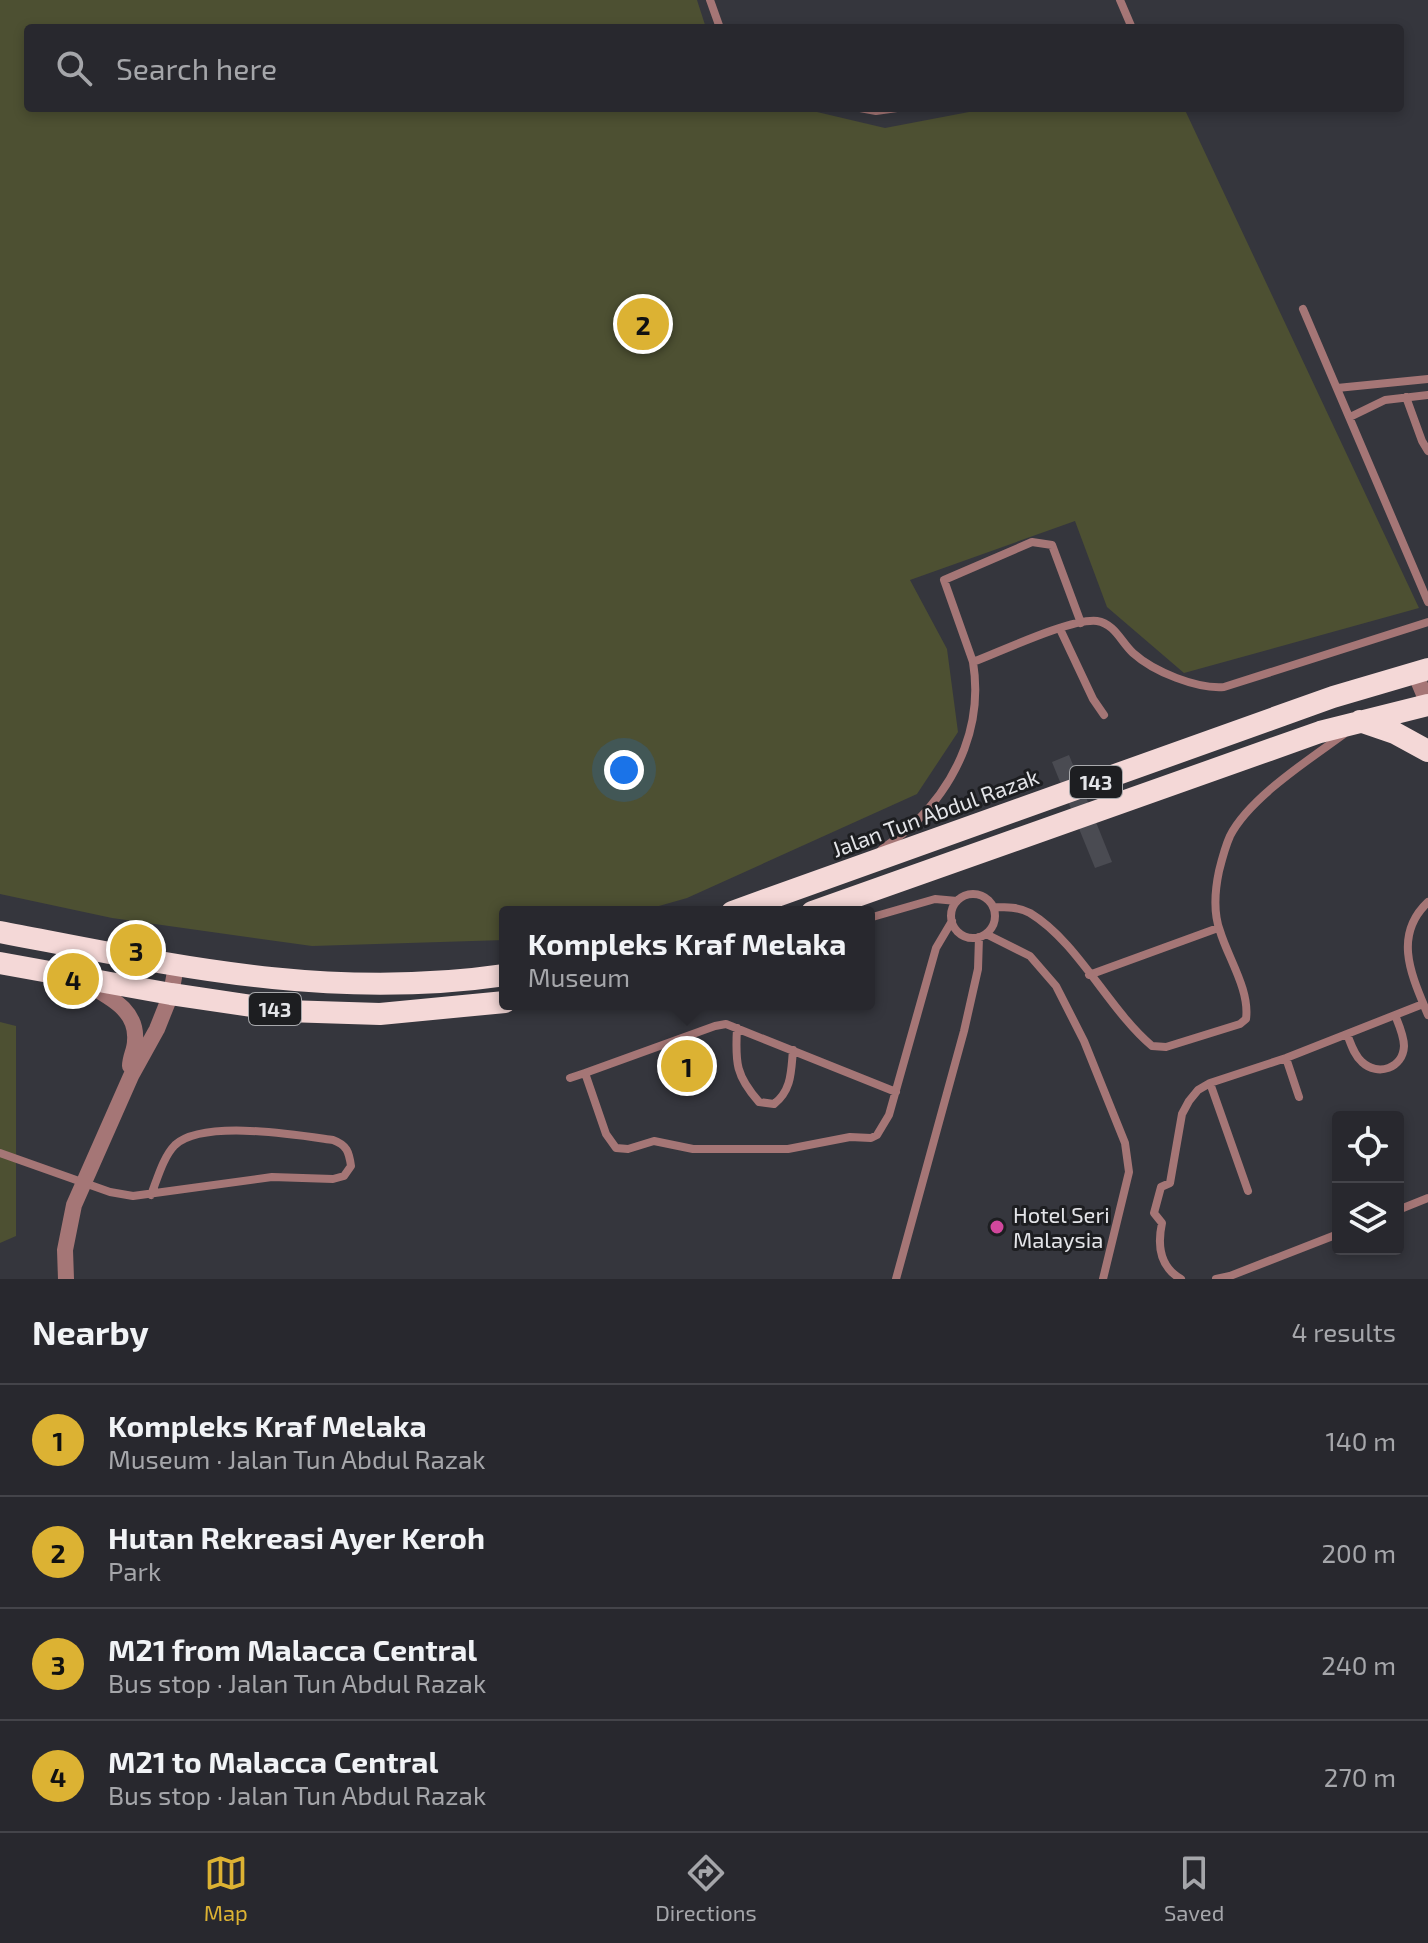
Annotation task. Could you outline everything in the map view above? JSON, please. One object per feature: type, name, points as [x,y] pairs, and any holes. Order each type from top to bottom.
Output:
[{"type":"highway","name":"Jalan Tun Abdul Razak","points":[[749,906],[1333,697],[1422,671]]},
{"type":"highway","name":"143","points":[[829,906],[1360,720],[1428,705]]},
{"type":"highway","points":[[1360,720],[1395,733],[1428,751]]},
{"type":"highway","name":"143","points":[[0,932],[176,966],[271,980],[345,985],[434,984],[499,976]]},
{"type":"highway","name":"143","points":[[0,963],[286,1011],[331,1014],[418,1012],[499,1003]]},
{"type":"street","points":[[1422,671],[1428,705]]},
{"type":"street","points":[[68,1278],[65,1250],[68,1225],[131,1076],[157,1029],[171,994],[176,966]]},
{"type":"street","points":[[76,978],[121,1005],[133,1018],[136,1037],[130,1061],[131,1076]]},
{"type":"lane","points":[[710,0],[719,24]]},
{"type":"lane","points":[[1120,0],[1130,24]]},
{"type":"lane","points":[[1303,309],[1428,602]]},
{"type":"lane","points":[[1337,388],[1428,379]]},
{"type":"lane","points":[[1350,417],[1385,400],[1428,395]]},
{"type":"lane","points":[[1406,397],[1428,451]]},
{"type":"lane","points":[[858,867],[915,824],[950,780],[965,753],[974,695],[973,662],[944,580],[1032,542],[1052,545],[1081,623]]},
{"type":"lane","points":[[973,662],[1060,629],[1095,621],[1106,624],[1140,658],[1189,682],[1211,688],[1242,683],[1428,622]]},
{"type":"lane","points":[[1060,629],[1093,699],[1104,715]]},
{"type":"lane","points":[[993,907],[1028,912],[1067,947],[1152,1046],[1166,1047],[1240,1024],[1246,1019],[1245,999],[1218,928],[1216,886],[1231,834],[1261,798],[1360,720]]},
{"type":"lane","points":[[585,1073],[606,1134],[616,1148],[628,1149],[654,1141],[693,1149],[788,1149],[850,1137],[871,1138],[877,1135],[889,1115],[936,948],[952,921],[953,907],[963,896],[977,894],[989,901],[993,907],[994,922],[983,936],[964,1031],[896,1279]]},
{"type":"lane","points":[[875,916],[935,899],[957,901]]},
{"type":"lane","points":[[1428,902],[1412,918],[1407,946],[1428,1015]]},
{"type":"lane","points":[[952,921],[965,936],[983,936],[1030,956],[1056,986],[1084,1041],[1125,1143],[1129,1172],[1103,1279]]},
{"type":"lane","points":[[1089,975],[1218,928]]},
{"type":"lane","points":[[1181,1279],[1169,1272],[1158,1242],[1162,1223],[1154,1213],[1161,1187],[1170,1183],[1182,1114],[1189,1101],[1210,1083],[1286,1058],[1423,1004]]},
{"type":"lane","points":[[1347,1034],[1354,1053],[1364,1064],[1376,1070],[1389,1069],[1400,1060],[1404,1048],[1395,1015]]},
{"type":"lane","points":[[570,1078],[726,1024],[896,1092]]},
{"type":"lane","points":[[737,1028],[735,1054],[738,1074],[759,1102],[774,1104],[784,1095],[790,1083],[793,1050]]},
{"type":"lane","points":[[1286,1058],[1299,1097]]},
{"type":"lane","points":[[1210,1083],[1248,1191]]},
{"type":"lane","points":[[0,1153],[110,1192],[133,1196],[151,1195],[224,1182],[272,1177],[333,1179],[344,1176],[351,1166],[349,1152],[342,1143],[333,1140],[273,1131],[198,1134],[174,1146],[151,1195]]},
{"type":"lane","points":[[1404,1208],[1428,1198]]},
{"type":"lane","points":[[1216,1279],[1332,1236]]},
{"type":"green space","points":[[0,0],[697,0],[705,24],[24,24],[24,112],[817,112],[885,128],[969,112],[1186,112],[1419,608],[1184,673],[1107,607],[1075,521],[910,580],[947,649],[958,732],[917,794],[687,898],[659,906],[499,906],[499,940],[312,946],[112,918],[0,894]]},
{"type":"green space","points":[[0,1022],[16,1026],[16,1236],[0,1243]]},
{"type":"building","points":[[1069,755],[1112,862],[1095,868],[1052,762]]},
{"type":"place","name":"Hutan Rekreasi Ayer Keroh","points":[[643,324]]},
{"type":"place","name":"M21 from Malacca Central","points":[[136,950]]},
{"type":"place","name":"M21 to Malacca Central","points":[[73,979]]},
{"type":"place","name":"Kompleks Kraf Melaka","points":[[687,1066]]},
{"type":"place","name":"Hotel Seri Malaysia","points":[[997,1227]]}]
